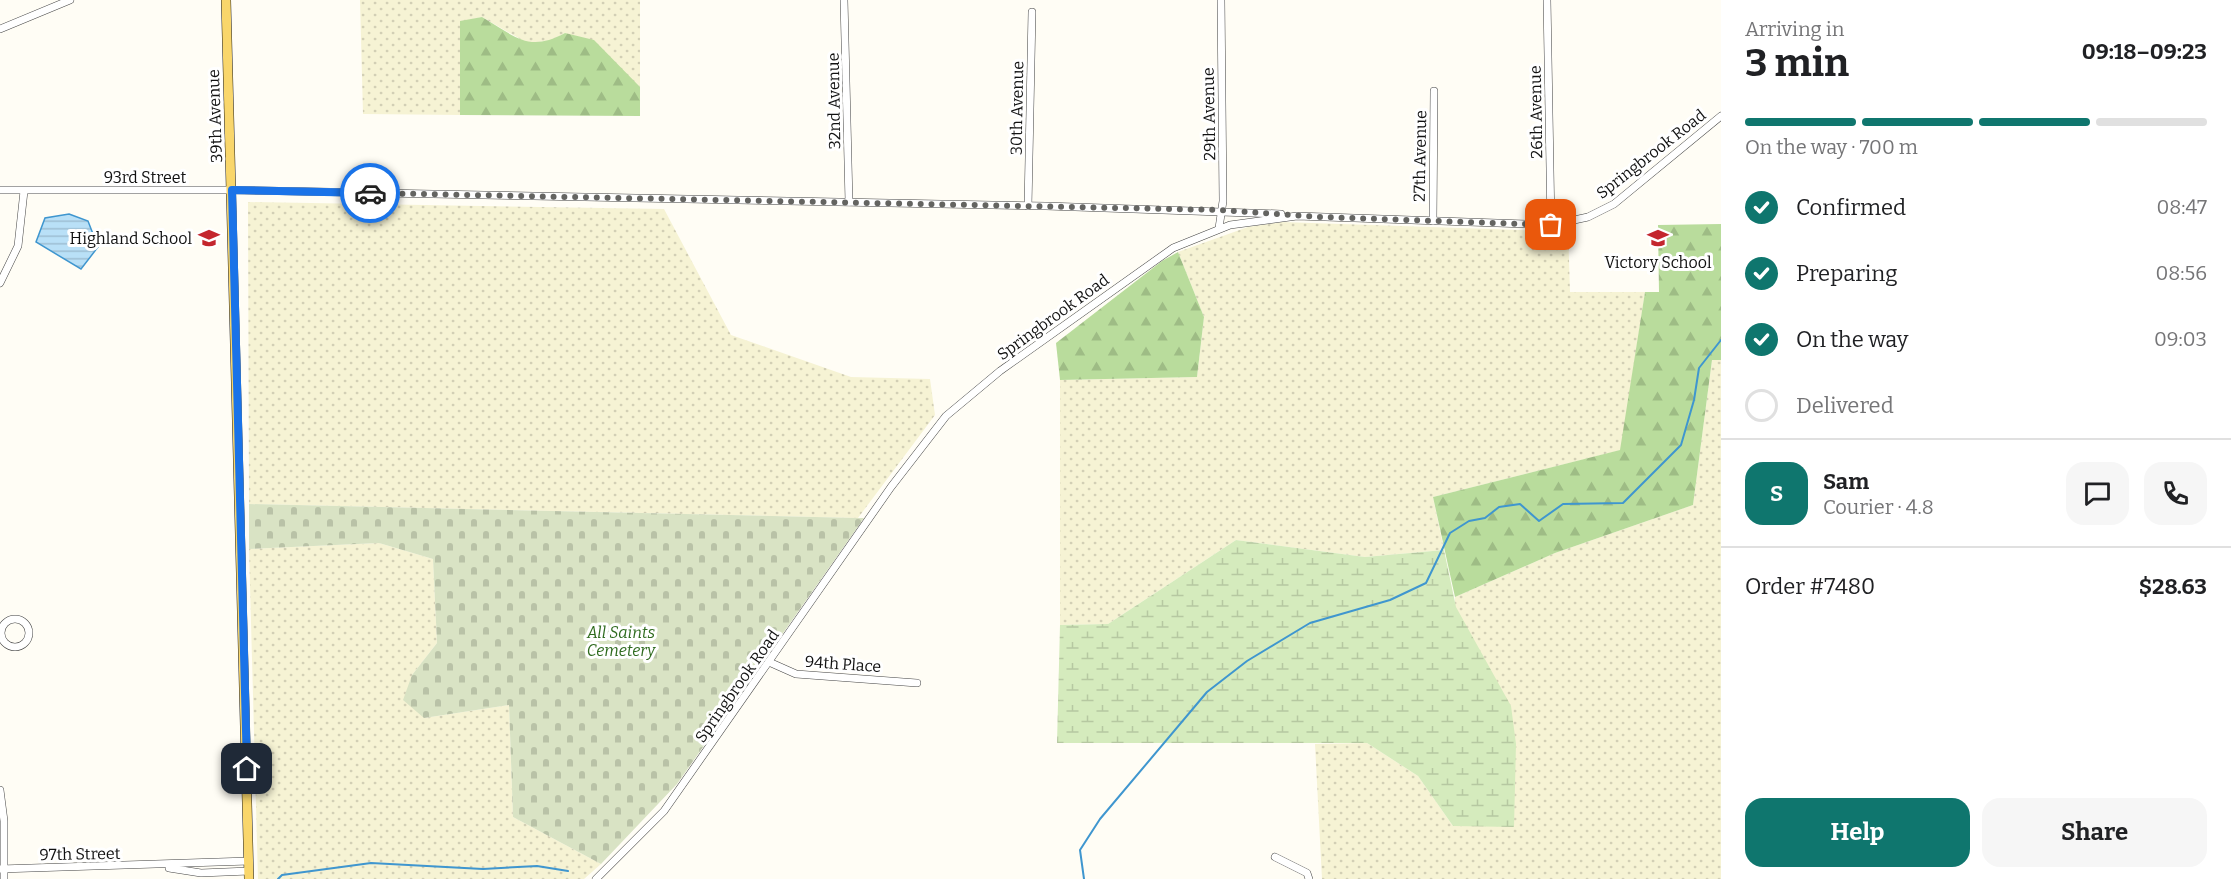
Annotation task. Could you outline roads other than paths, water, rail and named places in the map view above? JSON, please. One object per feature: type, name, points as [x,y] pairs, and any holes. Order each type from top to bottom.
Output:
[{"type":"main road","name":"39th Avenue","points":[[226,0],[249,871]]},
{"type":"street","points":[[0,29],[49,4],[70,0]]},
{"type":"street","name":"32nd Avenue","points":[[844,0],[849,202]]},
{"type":"street","name":"29th Avenue","points":[[1219,228],[1221,210],[1221,0]]},
{"type":"street","name":"26th Avenue","points":[[1547,0],[1551,225]]},
{"type":"street","name":"30th Avenue","points":[[1028,206],[1032,12]]},
{"type":"street","name":"27th Avenue","points":[[1433,221],[1434,92]]},
{"type":"street","name":"Springbrook Road","points":[[596,879],[664,811],[891,487],[946,416],[1000,371],[1158,258],[1173,248],[1219,228],[1249,220],[1297,216],[1551,225],[1588,217],[1614,204],[1721,116]]},
{"type":"street","name":"93rd Street","points":[[0,190],[232,190],[849,202],[1221,210],[1297,216]]},
{"type":"street","points":[[0,283],[18,246],[24,191]]},
{"type":"street","points":[[14,619],[27,624],[30,633],[27,643],[18,648],[2,645],[1,630],[6,622],[14,619]]},
{"type":"street","name":"94th Place","points":[[769,662],[796,675],[917,684]]},
{"type":"street","points":[[0,790],[4,821],[2,869],[4,879]]},
{"type":"street","points":[[1275,857],[1307,873],[1309,879]]},
{"type":"street","name":"97th Street","points":[[2,869],[161,866],[249,871]]},
{"type":"water","points":[[69,214],[88,221],[98,247],[81,269],[36,242],[45,218]]},
{"type":"waterway","points":[[1084,879],[1080,850],[1100,819],[1207,692],[1247,661],[1310,623],[1390,600],[1426,583],[1450,533],[1469,521],[1485,518],[1499,507],[1520,504],[1539,521],[1563,504],[1623,503],[1681,445],[1694,400],[1699,368],[1721,340]]},
{"type":"waterway","points":[[278,879],[282,875],[371,863],[483,869],[537,866],[568,871]]},
{"type":"place","name":"Highland School","points":[[209,238]]},
{"type":"place","name":"Victory School","points":[[1658,238]]},
{"type":"park label","name":"All Saints Cemetery","points":[[621,641]]}]
